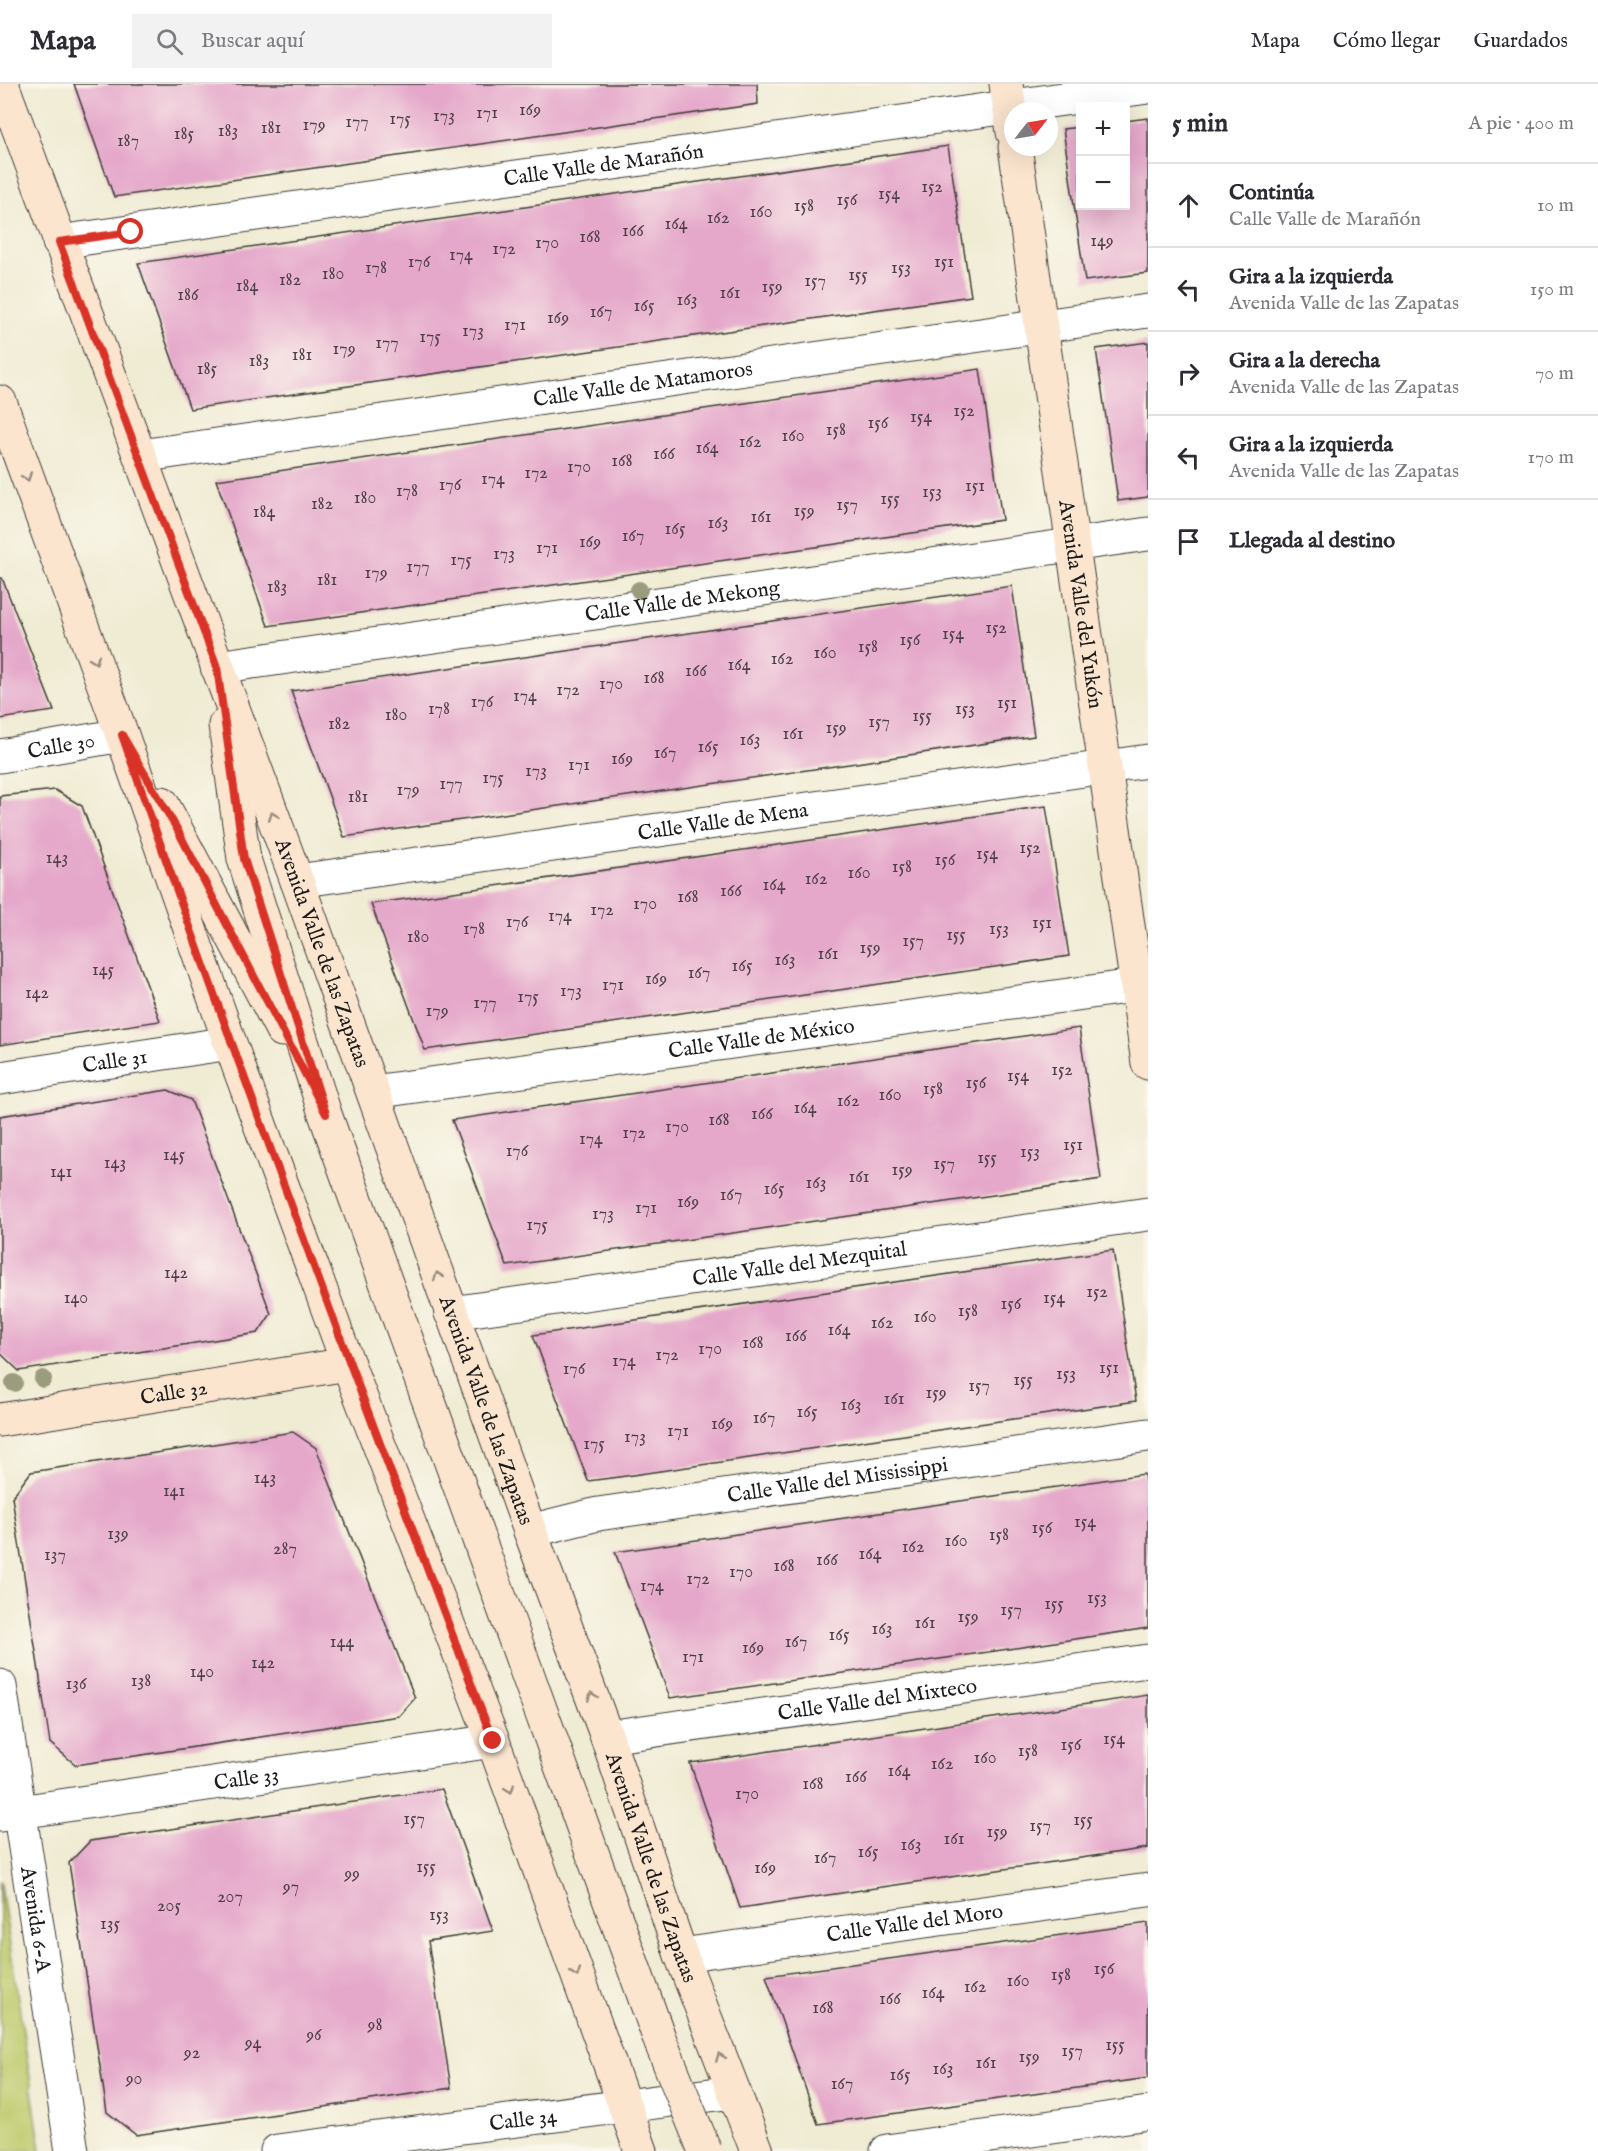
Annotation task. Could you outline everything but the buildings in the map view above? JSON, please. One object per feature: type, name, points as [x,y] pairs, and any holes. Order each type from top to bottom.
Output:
[{"type":"main road","name":"Avenida Valle de las Zapatas","points":[[2,84],[297,880],[451,1313],[607,1737],[681,1955],[757,2151]]},
{"type":"main road","name":"Avenida Valle del Yukón","points":[[1016,156],[1105,768],[1142,985],[1148,1063]]},
{"type":"main road","name":"Avenida Valle de las Zapatas","points":[[0,402],[6,436],[122,735],[230,1043],[348,1364],[493,1741],[641,2151]]},
{"type":"main road","name":"Avenida Valle de las Zapatas","points":[[217,667],[244,859],[326,1114],[661,2043],[705,2151]]},
{"type":"main road","name":"Avenida Valle de las Zapatas","points":[[122,735],[177,829],[326,1114]]},
{"type":"main road","name":"Calle 32","points":[[0,1420],[348,1364]]},
{"type":"street","name":"Calle Valle de Marañón","points":[[1049,102],[1148,87]]},
{"type":"street","name":"Calle Valle de Marañón","points":[[59,242],[1004,109]]},
{"type":"street","name":"Calle Valle de Matamoros","points":[[140,456],[1148,311]]},
{"type":"street","name":"Calle Valle de Mekong","points":[[217,667],[1148,534]]},
{"type":"street","name":"Calle 30","points":[[0,756],[122,735]]},
{"type":"street","name":"Calle Valle de Mena","points":[[297,880],[1148,761]]},
{"type":"street","name":"Calle Valle de México","points":[[373,1092],[1142,985]]},
{"type":"street","name":"Calle 31","points":[[0,1078],[230,1043]]},
{"type":"street","name":"Calle Valle del Mezquital","points":[[451,1313],[1148,1214]]},
{"type":"street","name":"Calle Valle del Mississippi","points":[[530,1531],[598,1514],[1148,1435]]},
{"type":"street","name":"Calle Valle del Mixteco","points":[[607,1737],[1148,1661]]},
{"type":"street","name":"Avenida 6-A","points":[[0,1686],[9,1814],[72,2151]]},
{"type":"street","name":"Calle 33","points":[[9,1814],[493,1741]]},
{"type":"street","name":"Calle Valle del Moro","points":[[681,1955],[1148,1890]]},
{"type":"street","name":"Calle 34","points":[[277,2151],[623,2104],[733,2092]]},
{"type":"street","points":[[887,2151],[1148,2114]]},
{"type":"green space","points":[[0,1880],[41,2151],[0,2151]]},
{"type":"route","points":[[131,232],[59,242],[217,667],[244,859],[326,1114],[177,829],[122,735],[230,1043],[348,1364],[493,1741]]}]
